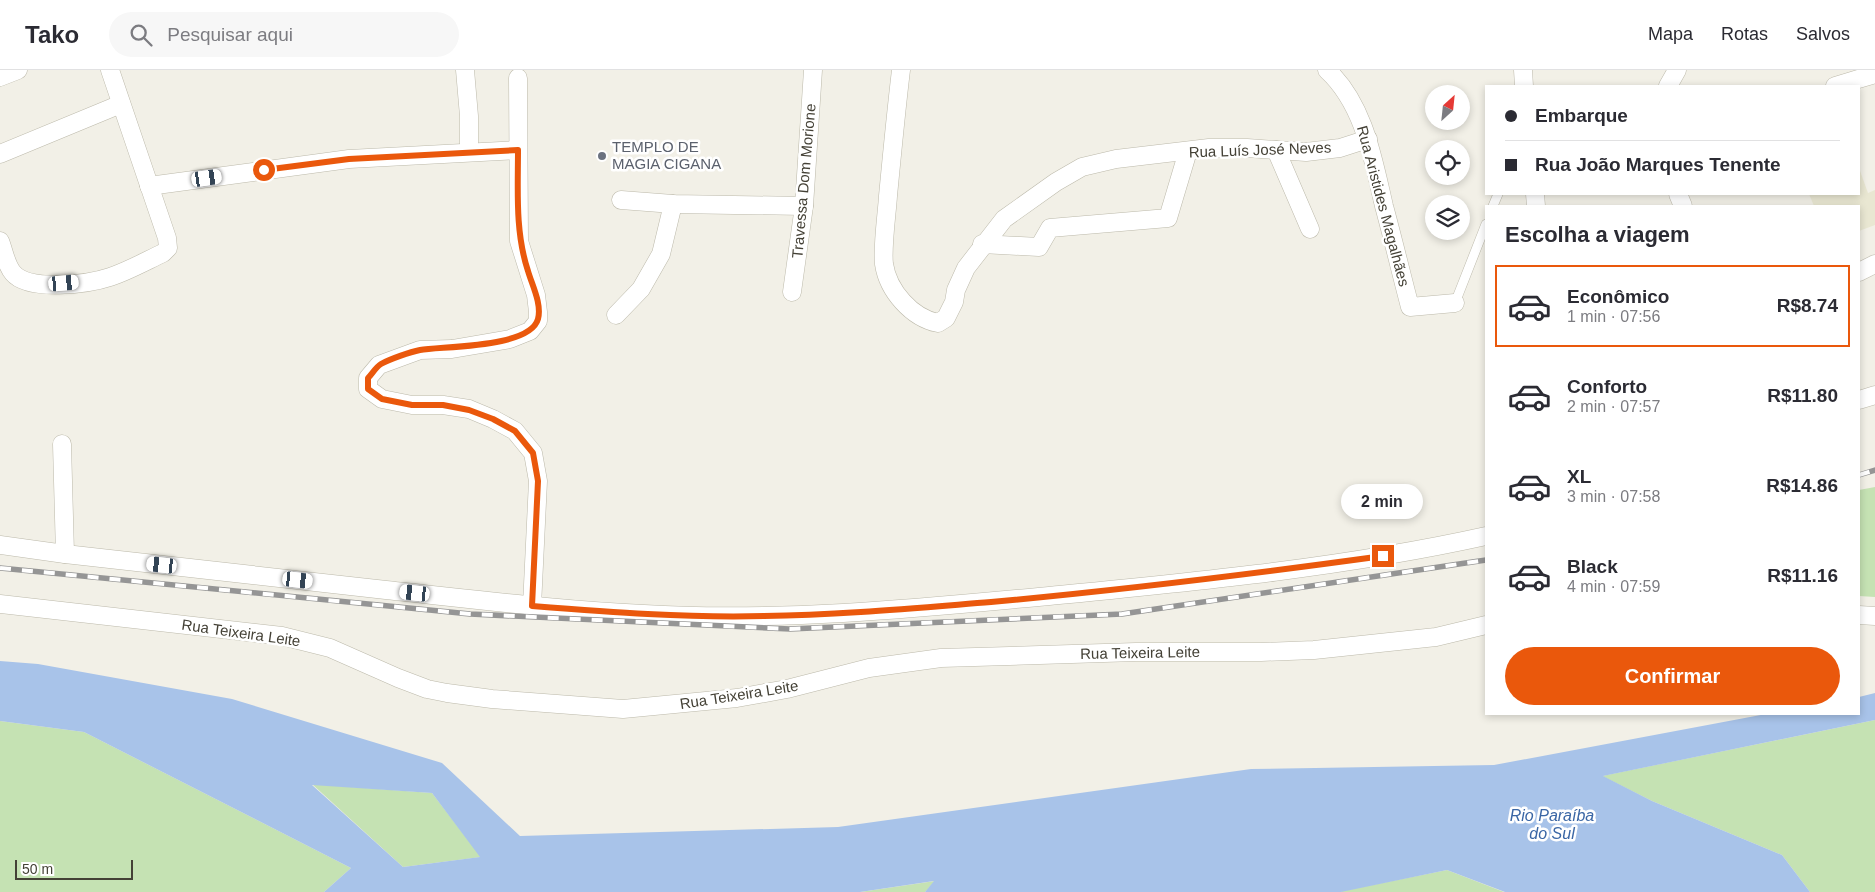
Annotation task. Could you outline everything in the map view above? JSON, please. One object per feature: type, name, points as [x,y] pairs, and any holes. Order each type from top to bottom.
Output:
[{"type":"street","points":[[0,77],[18,70]]},
{"type":"street","points":[[0,241],[14,273],[27,281],[50,285],[92,281],[112,276],[163,253],[168,248],[167,238],[110,70]]},
{"type":"street","points":[[465,70],[469,116],[469,151]]},
{"type":"street","name":"Travessa Dom Morione","points":[[792,292],[804,206],[813,70]]},
{"type":"street","name":"Rua Luís José Neves","points":[[900,70],[884,264],[890,282],[900,299],[931,322],[943,322],[954,302],[956,290],[966,268],[982,244],[1004,219],[1056,182],[1082,167],[1116,159],[1209,148],[1247,148],[1306,152],[1340,148],[1368,139]]},
{"type":"street","name":"Rua Aristides Magalhães","points":[[1327,70],[1339,83],[1351,102],[1368,139],[1410,306],[1455,303]]},
{"type":"street","points":[[1523,70],[1524,85]]},
{"type":"street","points":[[1669,85],[1677,70]]},
{"type":"street","points":[[1838,85],[1875,74]]},
{"type":"street","points":[[518,78],[520,241],[536,295],[538,321],[530,331],[510,339],[452,349],[420,350],[379,365],[368,378],[368,389],[382,399],[412,405],[443,405],[469,410],[493,419],[515,431],[533,453],[538,481],[532,606]]},
{"type":"street","points":[[0,154],[121,104]]},
{"type":"street","points":[[149,186],[349,159],[469,151],[518,150]]},
{"type":"street","points":[[1276,150],[1310,229]]},
{"type":"street","points":[[982,244],[1039,247],[1050,228],[1168,218],[1188,151]]},
{"type":"street","points":[[621,200],[673,204],[804,206]]},
{"type":"street","points":[[616,315],[641,289],[661,254],[673,204]]},
{"type":"street","points":[[1860,272],[1875,264]]},
{"type":"street","points":[[1860,400],[1875,395]]},
{"type":"street","points":[[62,444],[65,554]]},
{"type":"street","points":[[0,545],[65,554],[532,606],[644,614],[762,616],[891,610],[1108,590],[1373,557],[1485,536]]},
{"type":"street","name":"Rua Teixeira Leite","points":[[0,604],[282,636],[330,648],[427,689],[492,699],[623,709],[737,698],[869,668],[941,658],[1136,652],[1314,650],[1436,637],[1485,625]]},
{"type":"street","points":[[1860,615],[1875,616]]},
{"type":"lane","points":[[1455,303],[1485,227]]},
{"type":"shaded area","points":[[1860,171],[1868,193],[1875,190],[1875,225],[1860,231],[1860,205],[1814,205],[1809,195],[1860,195]]},
{"type":"green space","points":[[1875,487],[1875,597],[1860,596],[1860,490]]},
{"type":"green space","points":[[1875,720],[1875,892],[1810,892],[1782,855],[1652,801],[1602,776]]},
{"type":"green space","points":[[0,721],[84,732],[351,868],[324,892],[0,892]]},
{"type":"green space","points":[[312,784],[432,793],[481,857],[403,867]]},
{"type":"green space","points":[[1447,870],[1504,892],[1341,892],[1342,891]]},
{"type":"green space","points":[[935,881],[925,892],[860,892]]},
{"type":"water","name":"Rio Paraíba do Sul","points":[[0,661],[38,664],[232,699],[442,763],[520,836],[838,827],[1251,769],[1494,765],[1761,715],[1860,715],[1860,697],[1875,693],[1875,720],[1603,776],[1652,801],[1782,855],[1810,892],[1505,892],[1447,870],[1341,892],[925,892],[934,881],[860,892],[324,892],[351,868],[84,732],[0,721]],"holes":[[[312,785],[432,793],[480,857],[403,867]]]},
{"type":"railway","points":[[1860,475],[1875,470]]},
{"type":"railway","points":[[0,568],[470,614],[790,629],[1122,614],[1485,560]]},
{"type":"place","name":"TEMPLO DE MAGIA CIGANA","points":[[602,156]]},
{"type":"route","points":[[264,170],[349,159],[469,151],[518,150],[520,241],[522,255],[536,295],[538,321],[530,331],[510,339],[452,349],[420,350],[379,365],[368,378],[368,389],[382,399],[412,405],[443,405],[469,410],[493,419],[515,431],[533,453],[538,481],[532,606],[698,616],[830,614],[1108,590],[1258,573],[1383,556]]}]
